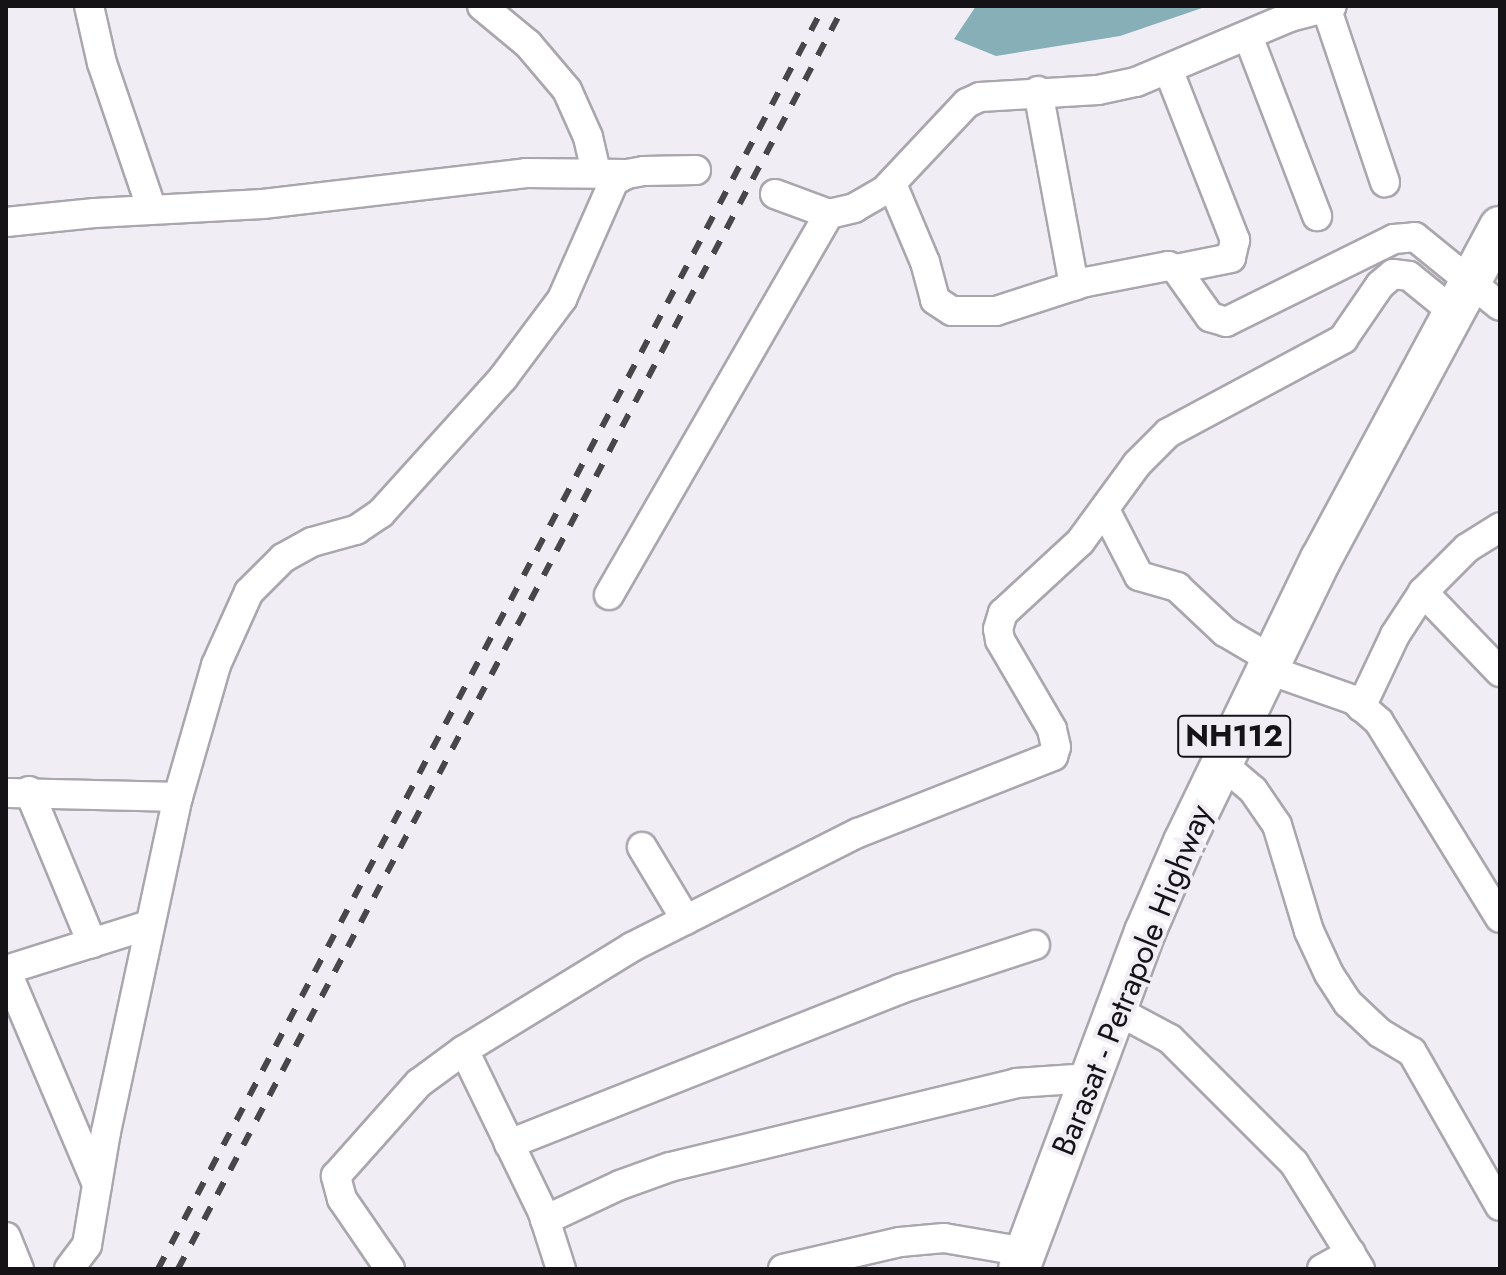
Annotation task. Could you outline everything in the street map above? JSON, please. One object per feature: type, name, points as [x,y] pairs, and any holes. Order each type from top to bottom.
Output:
[{"type":"highway","name":"Barasat - Petrapole Highway","points":[[1022,1260],[1145,932],[1221,763],[1268,664],[1460,297],[1500,227]]},
{"type":"street","points":[[89,6],[102,63],[152,210]]},
{"type":"street","points":[[482,6],[528,44],[567,90],[588,137],[596,173]]},
{"type":"street","points":[[775,194],[829,214],[854,208],[892,184],[967,103],[999,93],[1098,90],[1136,82],[1290,17],[1329,7],[1385,182]]},
{"type":"street","points":[[1248,36],[1317,216]]},
{"type":"street","points":[[892,184],[925,262],[935,300],[952,311],[996,311],[1074,286],[1160,266],[1176,269],[1231,258],[1235,240],[1168,69]]},
{"type":"street","points":[[1038,91],[1074,286]]},
{"type":"street","points":[[6,221],[263,204],[512,174],[627,174],[696,170]]},
{"type":"street","points":[[69,1269],[87,1245],[149,925],[178,797],[216,665],[249,592],[283,558],[312,542],[356,530],[381,513],[463,423],[503,378],[562,299],[614,181],[627,174]]},
{"type":"street","points":[[609,595],[829,214]]},
{"type":"street","points":[[1176,269],[1210,317],[1226,322],[1394,239],[1415,237],[1460,297]]},
{"type":"street","points":[[390,1269],[342,1199],[336,1176],[419,1083],[464,1050],[632,947],[858,833],[1053,756],[1056,747],[1052,729],[1000,640],[998,629],[1003,613],[1080,542],[1137,464],[1168,433],[1343,339],[1380,285],[1393,274],[1409,276],[1460,297],[1500,306]]},
{"type":"street","points":[[1105,510],[1139,576],[1177,587],[1225,632],[1268,664],[1321,686],[1361,707],[1379,722],[1500,918]]},
{"type":"street","points":[[1361,707],[1395,635],[1423,592],[1467,548],[1500,527]]},
{"type":"street","points":[[1423,592],[1500,672]]},
{"type":"street","points":[[1221,763],[1253,790],[1277,825],[1309,931],[1329,974],[1348,1003],[1380,1033],[1412,1052],[1500,1206]]},
{"type":"street","points":[[92,943],[17,792],[178,797]]},
{"type":"street","points":[[642,847],[686,920]]},
{"type":"street","points":[[97,1184],[13,1007],[6,970],[149,925]]},
{"type":"street","points":[[509,1144],[900,989],[1035,945]]},
{"type":"street","points":[[1116,1010],[1170,1039],[1294,1163],[1356,1261],[1322,1269]]},
{"type":"street","points":[[464,1050],[545,1220],[561,1269]]},
{"type":"street","points":[[545,1220],[620,1185],[670,1167],[1016,1083],[1090,1078]]},
{"type":"street","points":[[6,1237],[19,1269]]},
{"type":"street","points":[[783,1269],[900,1242],[944,1238],[1022,1260]]},
{"type":"water","points":[[976,6],[1208,6],[1120,36],[996,56],[954,39]]},
{"type":"railway","points":[[158,1269],[824,6]]},
{"type":"railway","points":[[178,1269],[844,6]]}]
